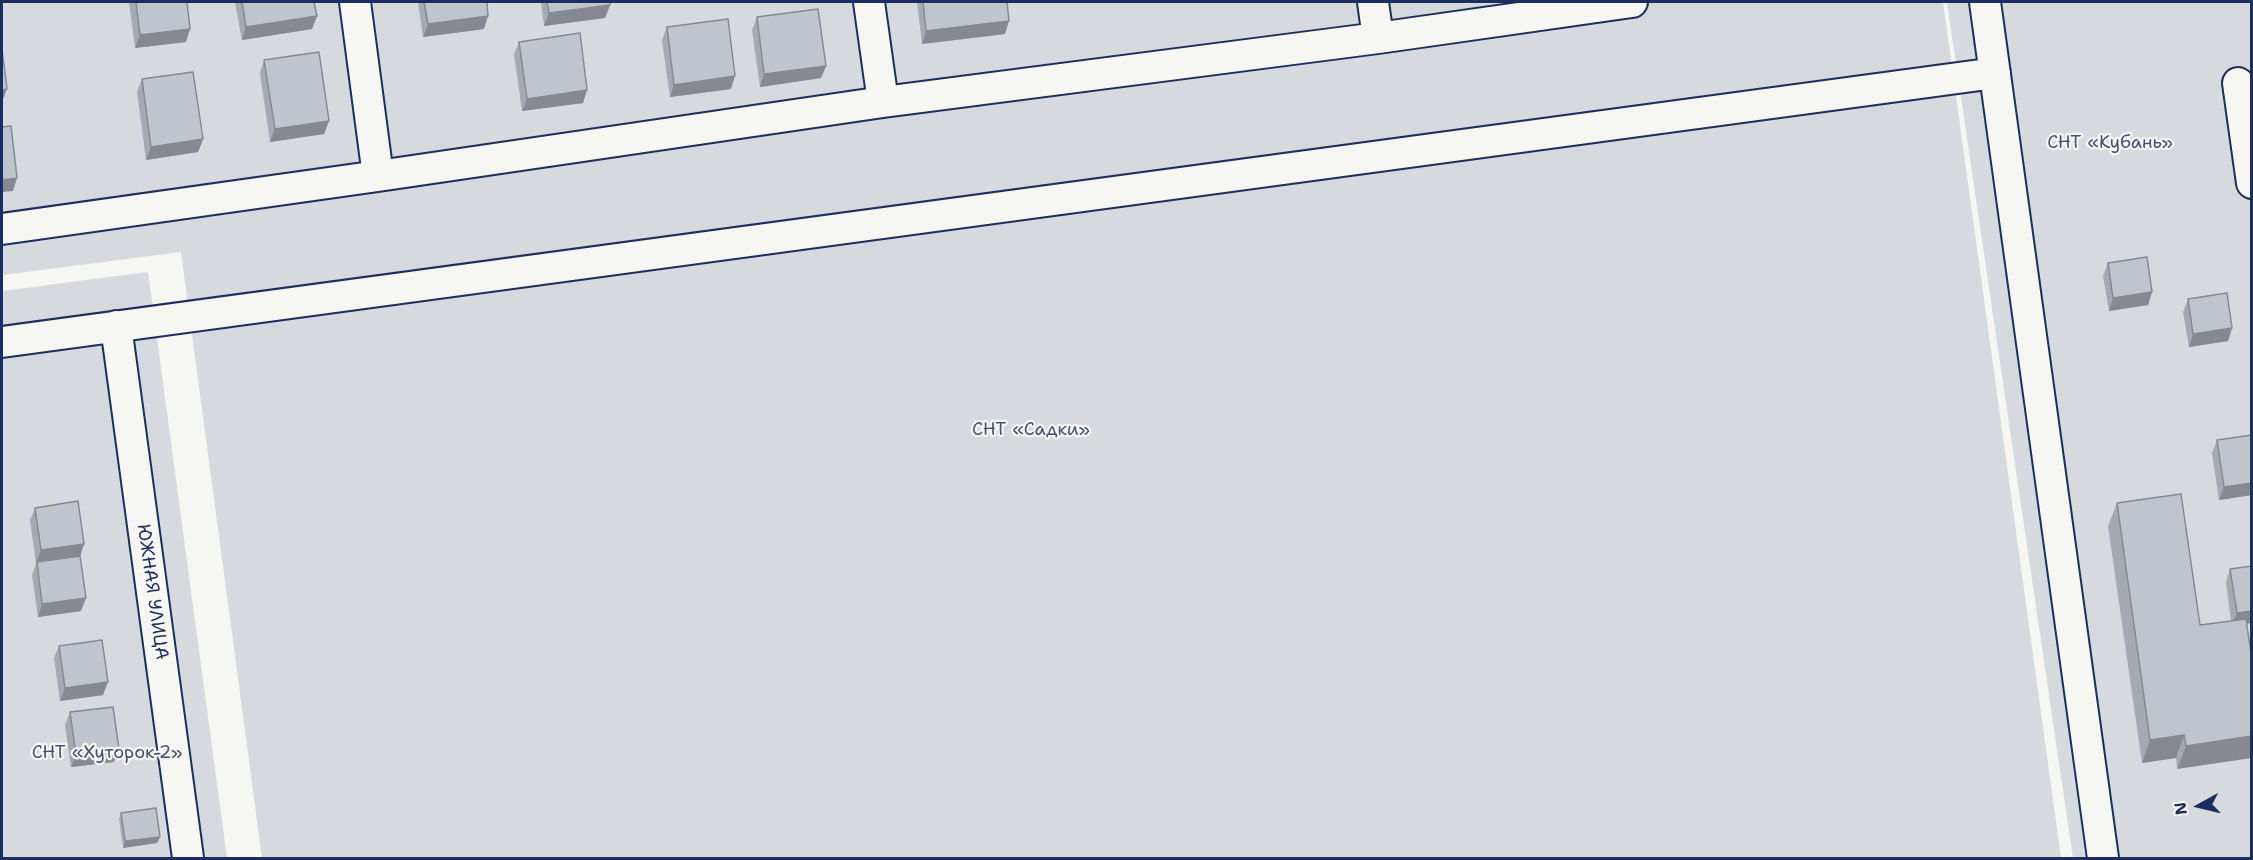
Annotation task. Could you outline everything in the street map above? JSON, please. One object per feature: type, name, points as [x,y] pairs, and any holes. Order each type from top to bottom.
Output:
[{"type":"street","points":[[355,2],[378,173]]},
{"type":"street","points":[[869,2],[883,102]]},
{"type":"street","points":[[1372,2],[1378,38]]},
{"type":"street","points":[[2,229],[883,102],[1378,38],[1632,2]]},
{"type":"street","points":[[1985,2],[2103,858]]},
{"type":"street","points":[[2,342],[1995,73]]},
{"type":"street","points":[[2238,83],[2252,183]]},
{"type":"street","name":"ЮЖНАЯ УЛИЦА","points":[[116,326],[188,858]]},
{"type":"green space","name":"СНТ «Садки»","points":[[2,2],[1943,2],[2061,858],[262,858],[181,252],[2,275]]},
{"type":"green space","name":"СНТ «Кубань»","points":[[1947,2],[2251,2],[2251,858],[2073,858]]},
{"type":"green space","name":"СНТ «Хуторок-2»","points":[[148,272],[227,858],[2,858],[2,291]]},
{"type":"building","points":[[136,2],[187,2],[190,29],[140,35]]},
{"type":"building","points":[[242,2],[314,2],[317,16],[246,27]]},
{"type":"building","points":[[424,2],[487,2],[488,16],[428,24]]},
{"type":"building","points":[[547,2],[610,2],[610,5],[549,13]]},
{"type":"building","points":[[923,2],[1007,2],[1009,21],[926,31]]},
{"type":"building","points":[[818,9],[826,66],[764,74],[757,17]]},
{"type":"building","points":[[728,19],[735,76],[674,85],[667,27]]},
{"type":"building","points":[[580,33],[587,90],[527,99],[519,42]]},
{"type":"building","points":[[2,49],[7,89],[2,90]]},
{"type":"building","points":[[319,52],[329,121],[275,129],[264,60]]},
{"type":"building","points":[[193,72],[203,139],[151,147],[142,79]]},
{"type":"building","points":[[11,126],[17,178],[2,180],[2,127]]},
{"type":"building","points":[[2147,257],[2152,292],[2113,298],[2108,263]]},
{"type":"building","points":[[2227,293],[2232,328],[2193,334],[2188,299]]},
{"type":"building","points":[[2252,435],[2252,483],[2224,487],[2217,440]]},
{"type":"building","points":[[2181,494],[2200,625],[2246,619],[2252,660],[2252,736],[2186,746],[2184,735],[2150,740],[2117,503]]},
{"type":"building","points":[[78,501],[84,544],[41,550],[35,508]]},
{"type":"building","points":[[80,556],[86,598],[42,604],[37,562]]},
{"type":"building","points":[[2252,566],[2252,611],[2237,613],[2230,569]]},
{"type":"building","points":[[102,640],[108,682],[65,688],[59,646]]},
{"type":"building","points":[[113,707],[119,749],[76,755],[70,712]]},
{"type":"building","points":[[156,808],[160,837],[125,841],[121,813]]}]
